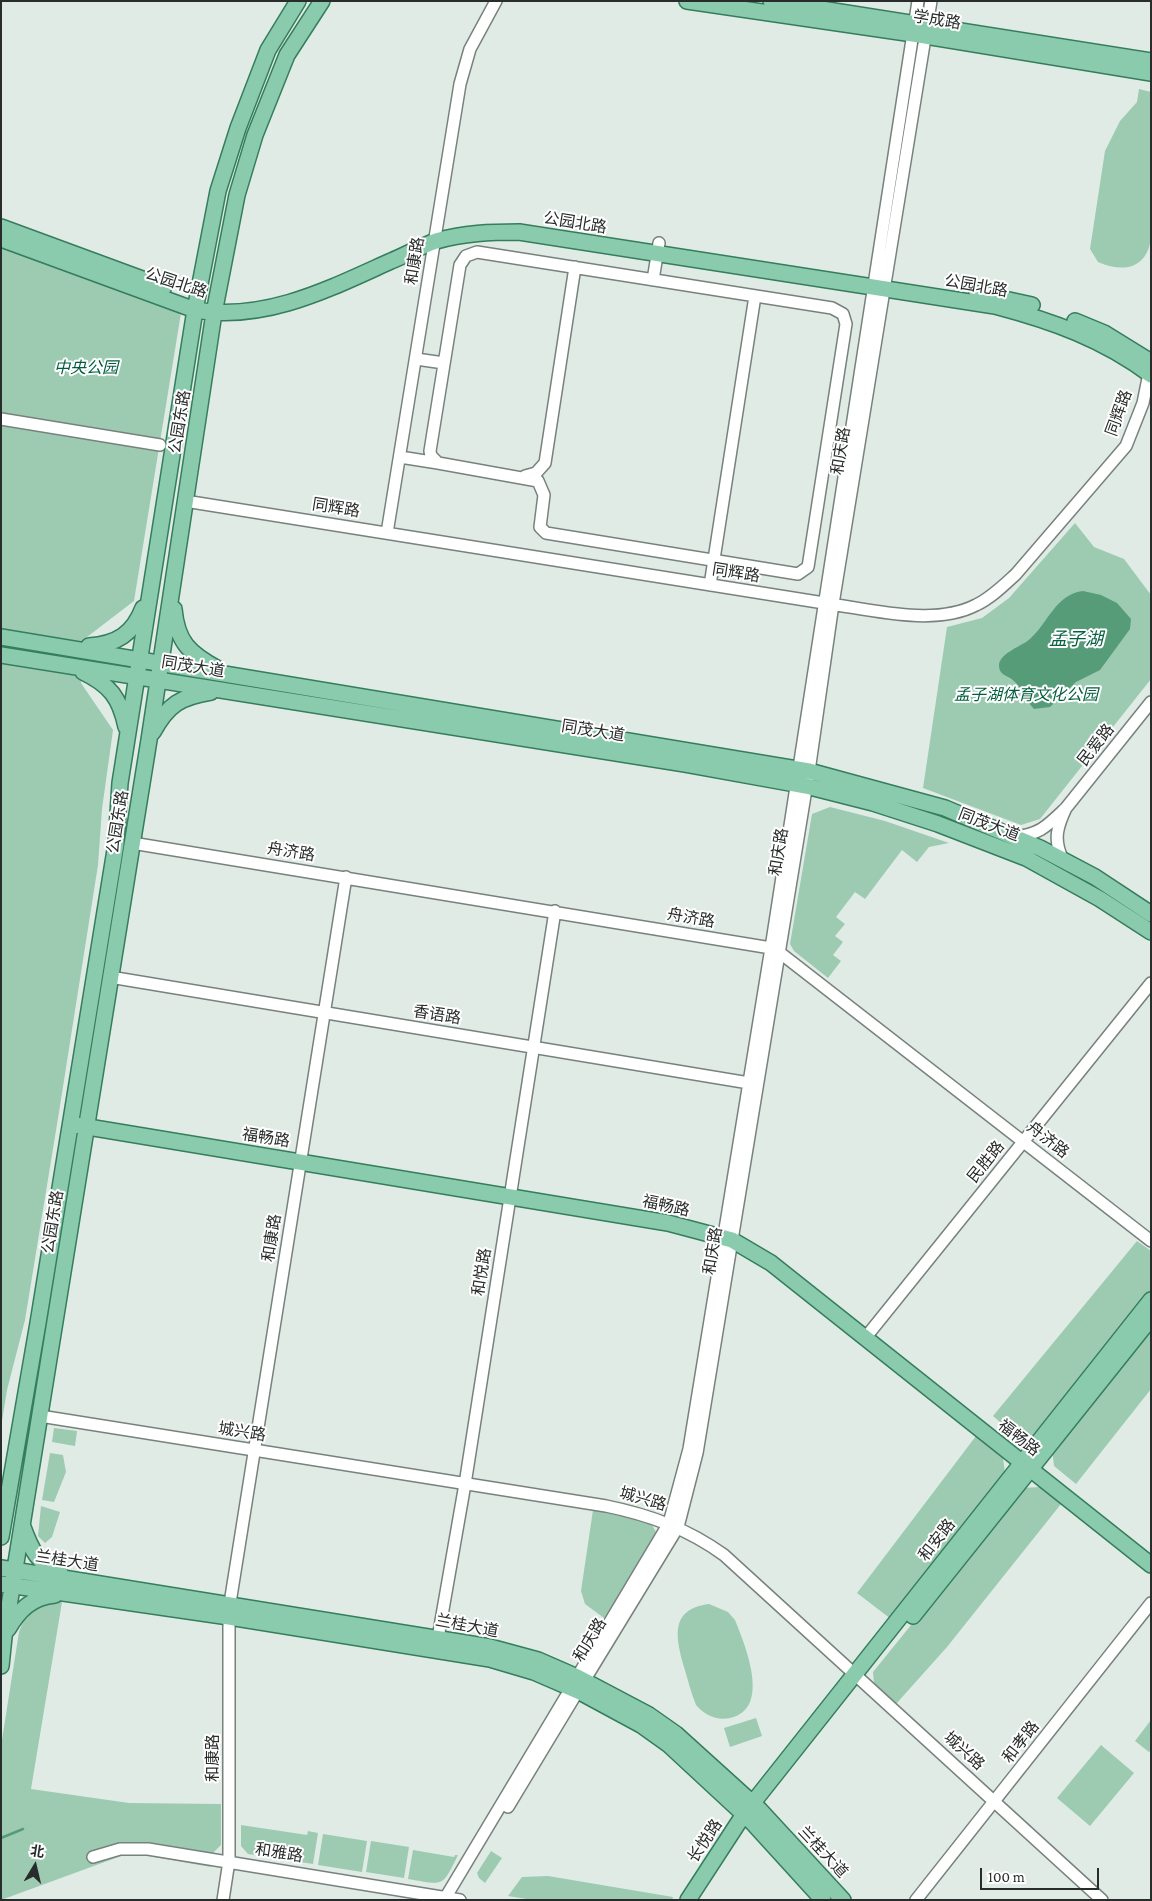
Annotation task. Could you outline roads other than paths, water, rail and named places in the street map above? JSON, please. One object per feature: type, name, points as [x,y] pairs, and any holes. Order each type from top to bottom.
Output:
[{"type":"main road","name":"公园东路","points":[[1,1536],[116,844],[120,783],[196,305],[218,191],[238,128],[268,50],[298,1]]},
{"type":"main road","name":"公园东路","points":[[1,1666],[8,1569],[22,1526],[159,680],[215,308],[237,195],[255,135],[287,55],[322,1]]},
{"type":"main road","name":"学成路","points":[[687,1],[920,29],[1151,61]]},
{"type":"main road","name":"学成路","points":[[771,1],[1151,73]]},
{"type":"main road","name":"公园北路","points":[[1,227],[196,305]]},
{"type":"main road","name":"公园北路","points":[[1,239],[196,305],[215,308],[270,308],[318,294],[436,236],[477,232],[519,232],[658,248],[880,283],[995,306],[1046,319],[1100,342],[1150,367]]},
{"type":"main road","points":[[73,648],[105,645],[125,636],[138,622],[152,583]]},
{"type":"main road","points":[[172,586],[176,628],[184,644],[198,658],[228,674]]},
{"type":"main road","name":"同茂大道","points":[[1,637],[228,674],[802,777],[945,808],[1063,860],[1095,877],[1151,914]]},
{"type":"main road","name":"同茂大道","points":[[1,655],[685,764],[802,777],[938,824],[1026,858],[1100,899],[1151,932]]},
{"type":"main road","points":[[70,666],[101,681],[114,694],[123,711],[128,736]]},
{"type":"main road","points":[[149,740],[162,716],[175,703],[195,694],[226,690]]},
{"type":"main road","name":"福畅路","points":[[70,1119],[512,1192],[671,1215],[728,1234],[775,1256],[868,1334],[1029,1462],[1151,1564]]},
{"type":"main road","name":"和安路","points":[[752,1812],[1029,1462],[1151,1300]]},
{"type":"main road","name":"和安路","points":[[1029,1462],[1151,1318]]},
{"type":"main road","points":[[1,1497],[4,1480],[14,1461]]},
{"type":"main road","name":"福畅路","points":[[1029,1462],[1151,1551]]},
{"type":"main road","points":[[22,1526],[35,1556],[47,1568],[73,1586]]},
{"type":"main road","name":"兰桂大道","points":[[8,1569],[73,1586],[230,1610],[438,1638],[490,1647],[538,1660],[578,1684],[649,1715],[676,1734],[752,1812],[843,1900]]},
{"type":"main road","name":"兰桂大道","points":[[7,1585],[73,1586]]},
{"type":"main road","points":[[4,1637],[16,1615],[30,1602],[73,1586]]},
{"type":"main road","name":"兰桂大道","points":[[230,1610],[490,1659],[578,1684]]},
{"type":"main road","name":"兰桂大道","points":[[752,1812],[823,1900]]},
{"type":"main road","name":"长悦路","points":[[688,1900],[752,1812]]},
{"type":"main road","name":"长悦路","points":[[699,1900],[752,1812]]},
{"type":"street","name":"和康路","points":[[387,533],[460,84],[470,49],[496,1]]},
{"type":"street","name":"和庆路","points":[[918,1],[920,29]]},
{"type":"street","name":"和庆路","points":[[451,1899],[673,1525],[689,1450],[728,1234],[775,950],[920,29],[931,1]]},
{"type":"street","points":[[653,280],[658,248]]},
{"type":"street","points":[[400,456],[438,463],[534,478],[542,484],[544,495],[540,527],[546,534],[798,574],[808,567],[845,318],[838,310],[832,308],[478,252],[466,256],[460,265],[430,451],[434,460],[438,463]]},
{"type":"street","points":[[521,476],[536,473],[545,463],[575,267]]},
{"type":"street","points":[[710,585],[755,296]]},
{"type":"street","points":[[416,359],[444,364]]},
{"type":"street","name":"同辉路","points":[[185,500],[828,604],[925,616],[942,615],[976,605],[997,591],[1016,574],[1126,446],[1142,403],[1150,367]]},
{"type":"street","points":[[1,420],[160,445]]},
{"type":"street","points":[[818,502],[844,506]]},
{"type":"street","name":"民爱路","points":[[1066,808],[1151,702]]},
{"type":"street","points":[[1013,837],[1026,836],[1042,831],[1066,808]]},
{"type":"street","points":[[1063,860],[1058,850],[1056,832],[1066,808]]},
{"type":"street","name":"舟济路","points":[[132,843],[555,911],[775,950],[1151,1241]]},
{"type":"street","name":"和康路","points":[[223,1900],[230,1861],[230,1610],[346,877]]},
{"type":"street","name":"和悦路","points":[[438,1638],[512,1192],[555,911]]},
{"type":"street","name":"香语路","points":[[110,977],[753,1083]]},
{"type":"street","name":"民胜路","points":[[868,1334],[1151,983]]},
{"type":"street","name":"城兴路","points":[[40,1416],[606,1506],[635,1512],[673,1525],[702,1540],[724,1555],[1102,1900]]},
{"type":"street","name":"和孝路","points":[[916,1900],[1151,1603]]},
{"type":"street","name":"和雅路","points":[[93,1857],[120,1849],[148,1848],[451,1899]]},
{"type":"water","name":"孟子湖","points":[[1083,591],[1101,595],[1117,603],[1131,619],[1130,629],[1100,670],[1076,682],[1050,707],[1034,709],[1017,684],[999,669],[1000,661],[1007,653],[1030,639],[1059,603],[1074,593]]},
{"type":"waterway","points":[[1,1838],[23,1829]]},
{"type":"park label","name":"中央公园","points":[[86,368]]},
{"type":"park label","name":"孟子湖体育文化公园","points":[[1026,695]]}]
